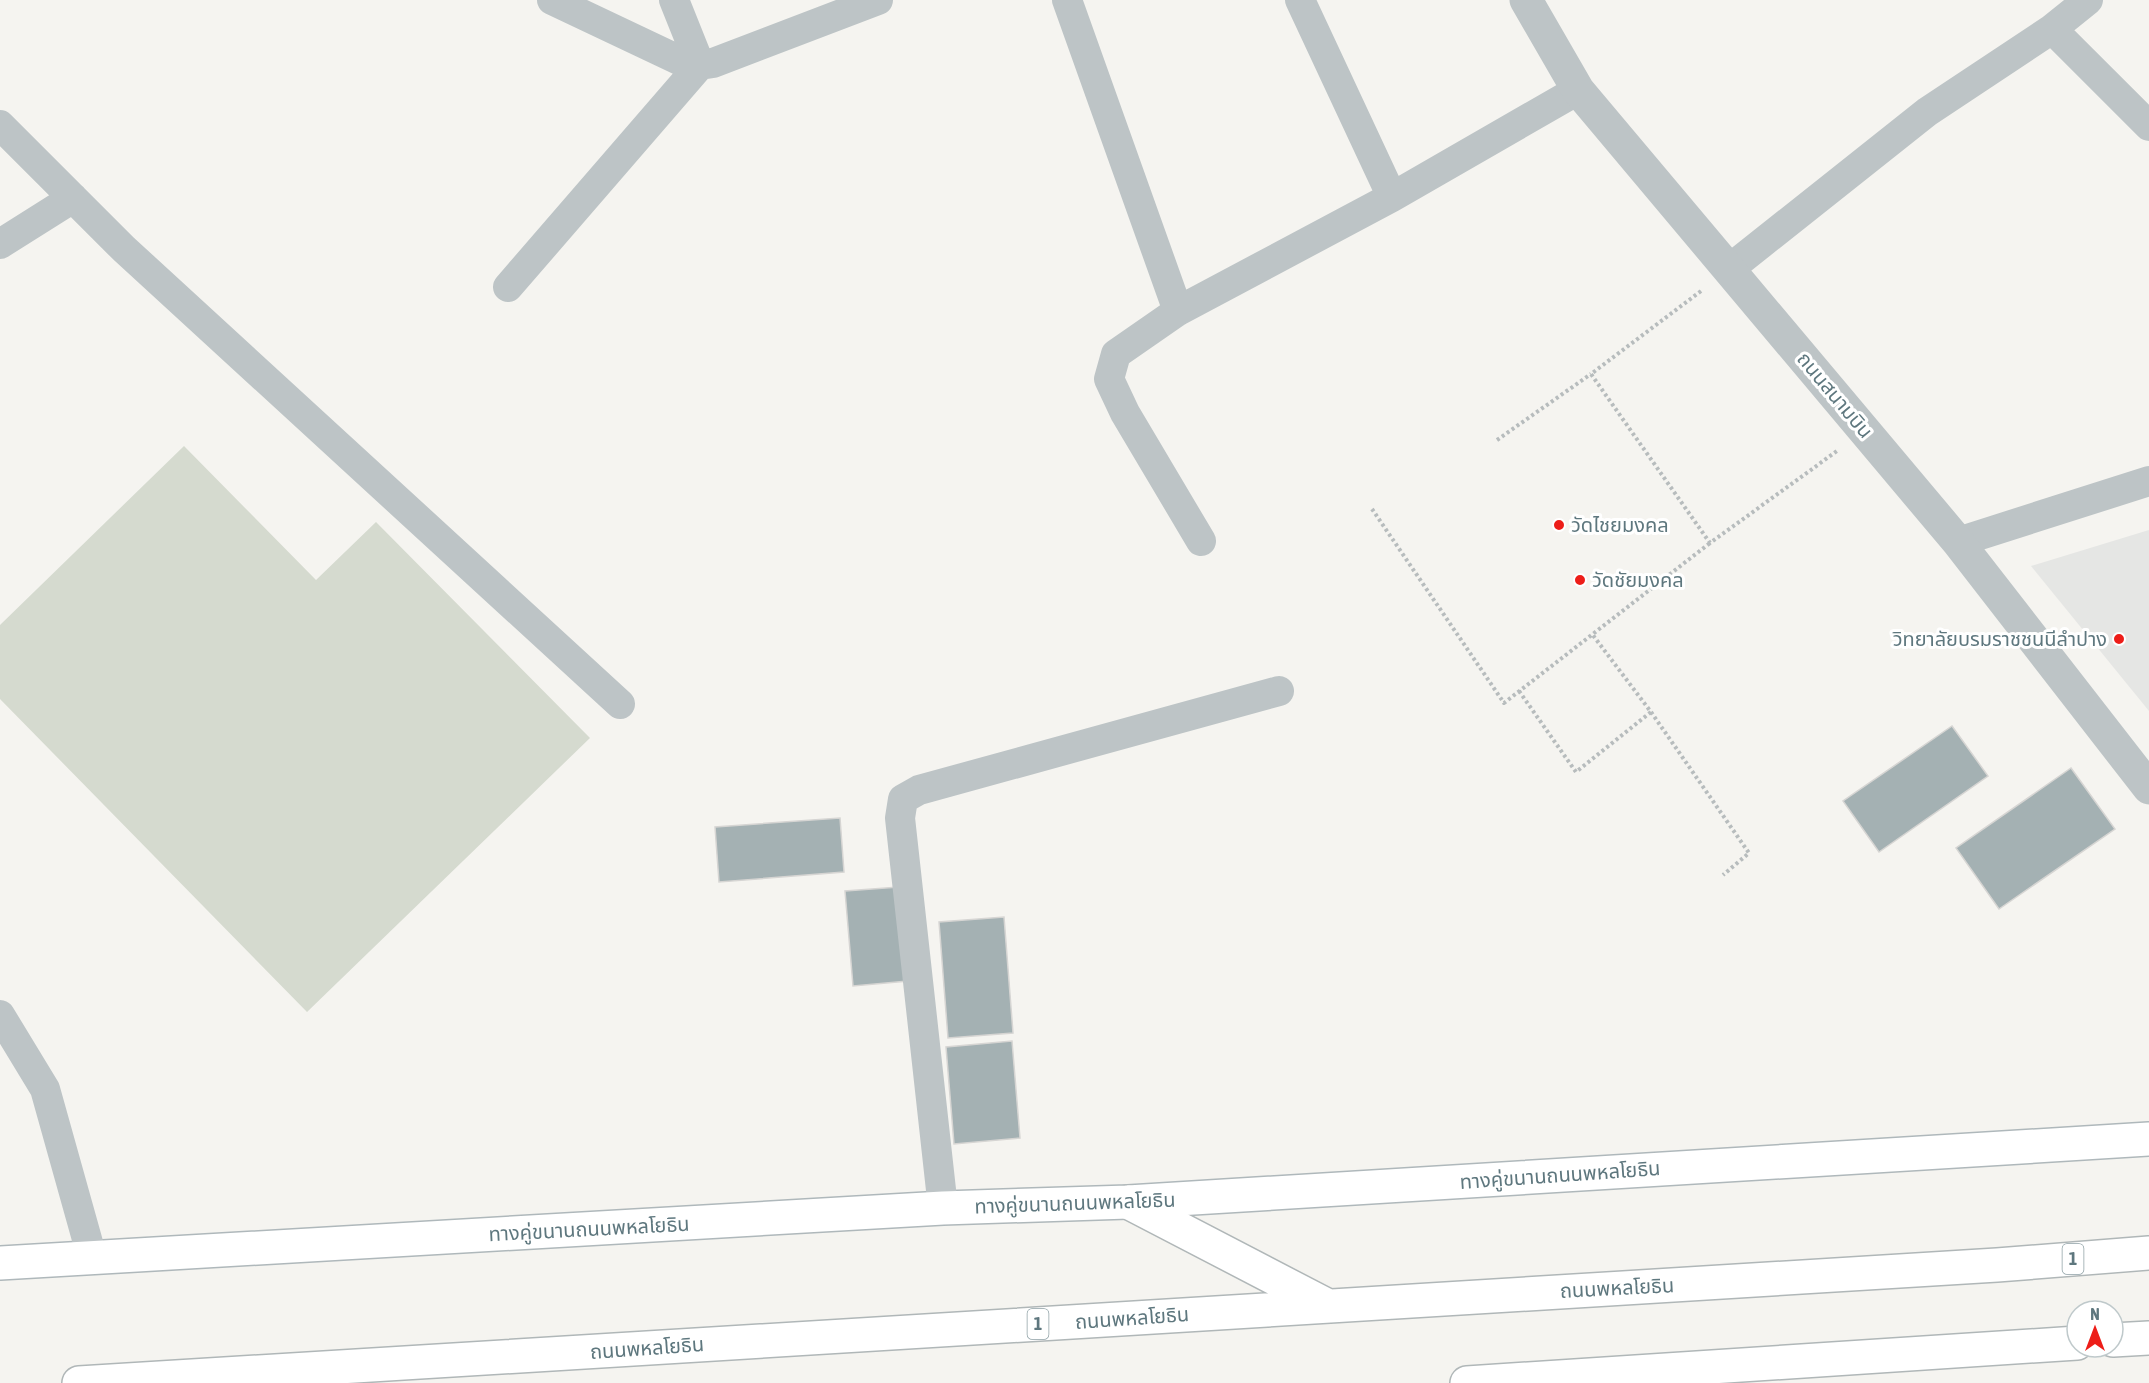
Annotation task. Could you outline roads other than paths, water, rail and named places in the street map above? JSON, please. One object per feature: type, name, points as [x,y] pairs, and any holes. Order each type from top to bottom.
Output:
[{"type":"main road","name":"ทางคู่ขนานถนนพหลโยธิน","points":[[0,1263],[943,1208],[1128,1202],[2149,1138]]},
{"type":"main road","points":[[1128,1202],[1328,1306]]},
{"type":"main road","name":"ถนนพหลโยธิน","points":[[79,1383],[1997,1265],[2149,1253]]},
{"type":"main road","points":[[2125,1339],[2149,1338]]},
{"type":"main road","points":[[1467,1383],[2065,1344]]},
{"type":"street","points":[[552,0],[682,62],[700,65],[713,63],[878,0]]},
{"type":"street","points":[[674,0],[700,65]]},
{"type":"street","points":[[1067,0],[1178,311]]},
{"type":"street","points":[[1300,0],[1392,197]]},
{"type":"street","name":"ถนนสนามบิน","points":[[1526,0],[1578,90],[1958,542],[2149,788]]},
{"type":"street","points":[[1728,270],[1927,112],[2052,29],[2088,0]]},
{"type":"street","points":[[2052,29],[2149,126]]},
{"type":"street","points":[[508,287],[700,65]]},
{"type":"street","points":[[1201,541],[1125,413],[1109,379],[1116,354],[1178,311],[1392,197],[1578,90]]},
{"type":"street","points":[[0,125],[123,249],[620,704]]},
{"type":"street","points":[[0,244],[73,198]]},
{"type":"street","points":[[1958,542],[2149,480]]},
{"type":"street","points":[[943,1208],[900,818],[903,799],[919,790],[1280,691]]},
{"type":"street","points":[[0,1016],[45,1089],[92,1257]]},
{"type":"place","name":"วัดไชยมงคล","points":[[1559,525]]},
{"type":"place","name":"วัดชัยมงคล","points":[[1580,580]]},
{"type":"place","name":"วิทยาลัยบรมราชชนนีลำปาง","points":[[2119,639]]}]
